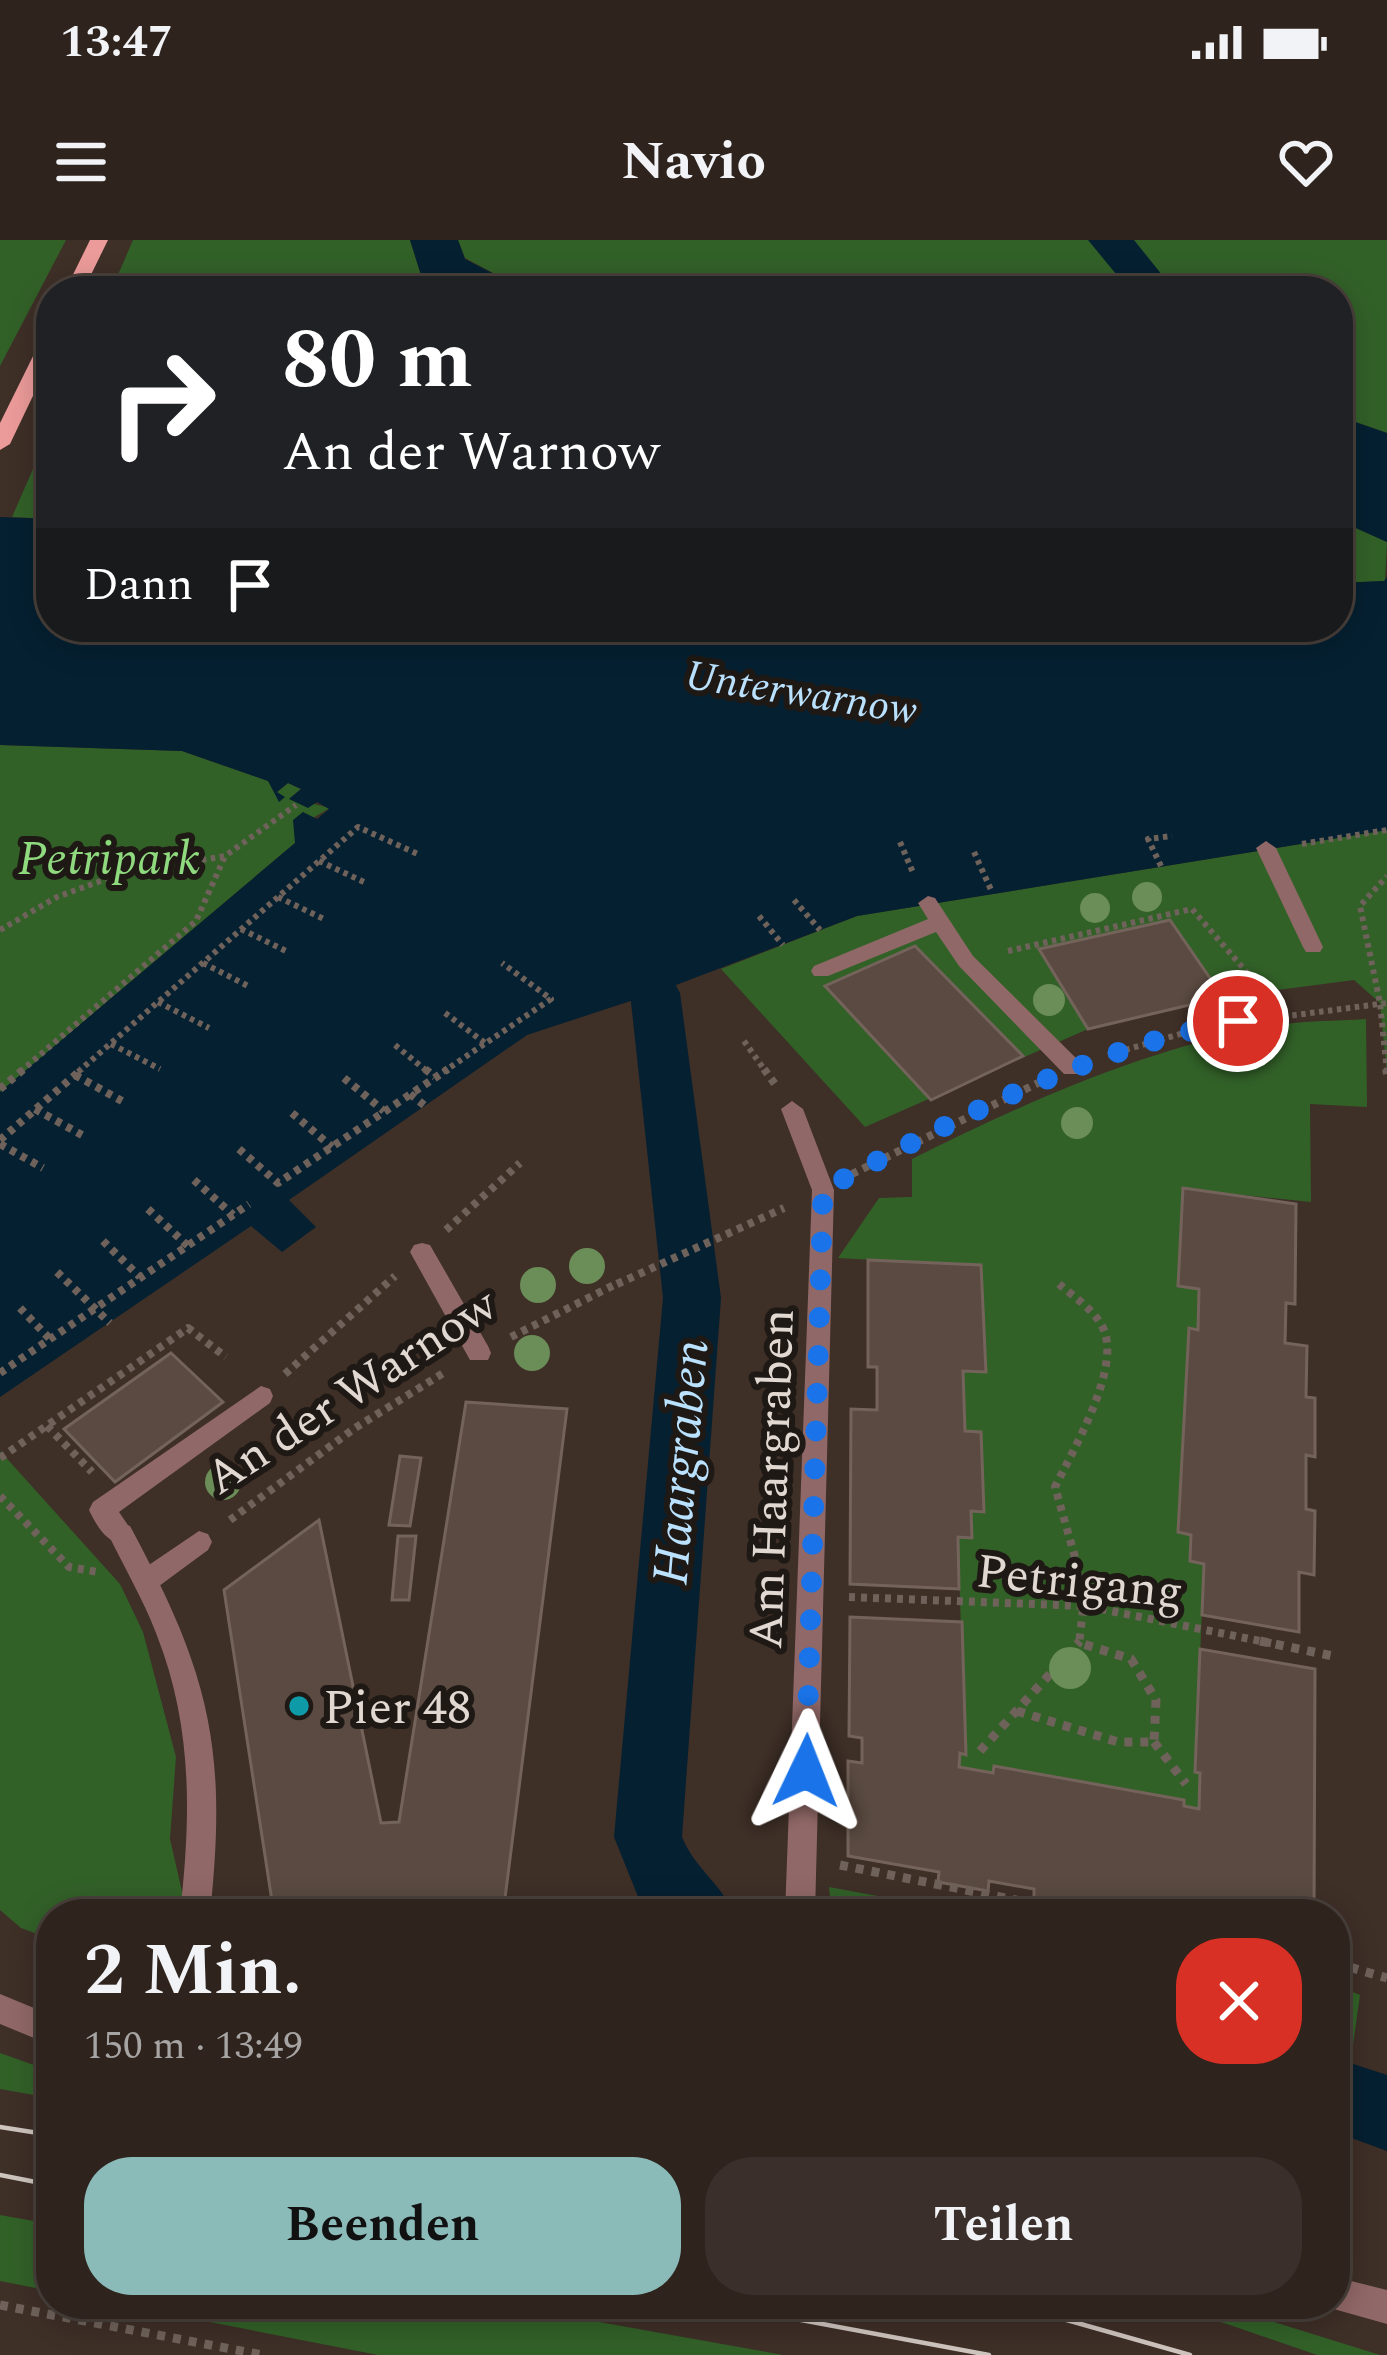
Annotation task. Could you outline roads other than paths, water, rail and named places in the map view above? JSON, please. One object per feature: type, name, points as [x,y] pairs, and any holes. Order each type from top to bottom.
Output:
[{"type":"main road","points":[[81,276],[99,240]]},
{"type":"main road","points":[[0,444],[36,370]]},
{"type":"street","points":[[1266,848],[1312,947]]},
{"type":"street","points":[[821,971],[934,912],[966,961],[1072,1068]]},
{"type":"street","name":"Am Haargraben","points":[[792,1108],[823,1190],[801,1899]]},
{"type":"street","points":[[422,1252],[479,1353]]},
{"type":"street","points":[[197,1899],[206,1786],[182,1654],[121,1534],[102,1510],[261,1396]]},
{"type":"street","name":"An der Warnow","points":[[146,1581],[200,1542]]},
{"type":"street","points":[[0,2009],[36,2024]]},
{"type":"street","points":[[1350,2298],[1387,2307]]},
{"type":"water","points":[[410,240],[458,240],[465,259],[498,276],[423,276]]},
{"type":"water","points":[[1088,240],[1134,240],[1163,276],[1118,276]]},
{"type":"water","points":[[1353,421],[1387,433],[1387,542],[1353,527]]},
{"type":"water","name":"Unterwarnow","points":[[0,517],[36,518],[36,642],[1353,642],[1353,582],[1387,577],[1387,830],[857,916],[655,993],[527,1035],[289,1200],[316,1227],[282,1252],[251,1226],[0,1397],[0,1092],[295,843],[293,820],[303,812],[317,819],[329,809],[317,802],[308,808],[289,799],[301,789],[288,783],[277,792],[285,797],[279,802],[268,781],[182,751],[0,745]]},
{"type":"waterway","name":"Haargraben","points":[[655,993],[692,1298],[648,1837],[667,1887],[681,1899]]},
{"type":"waterway","points":[[1350,2100],[1387,2113]]},
{"type":"tram line","points":[[0,2127],[36,2133]]},
{"type":"tram line","points":[[0,2175],[36,2182]]},
{"type":"tram line","points":[[796,2319],[989,2355]]},
{"type":"tram line","points":[[1063,2319],[1190,2355]]},
{"type":"place","name":"Pier 48","points":[[299,1706]]},
{"type":"park label","name":"Petripark","points":[[109,857]]}]
